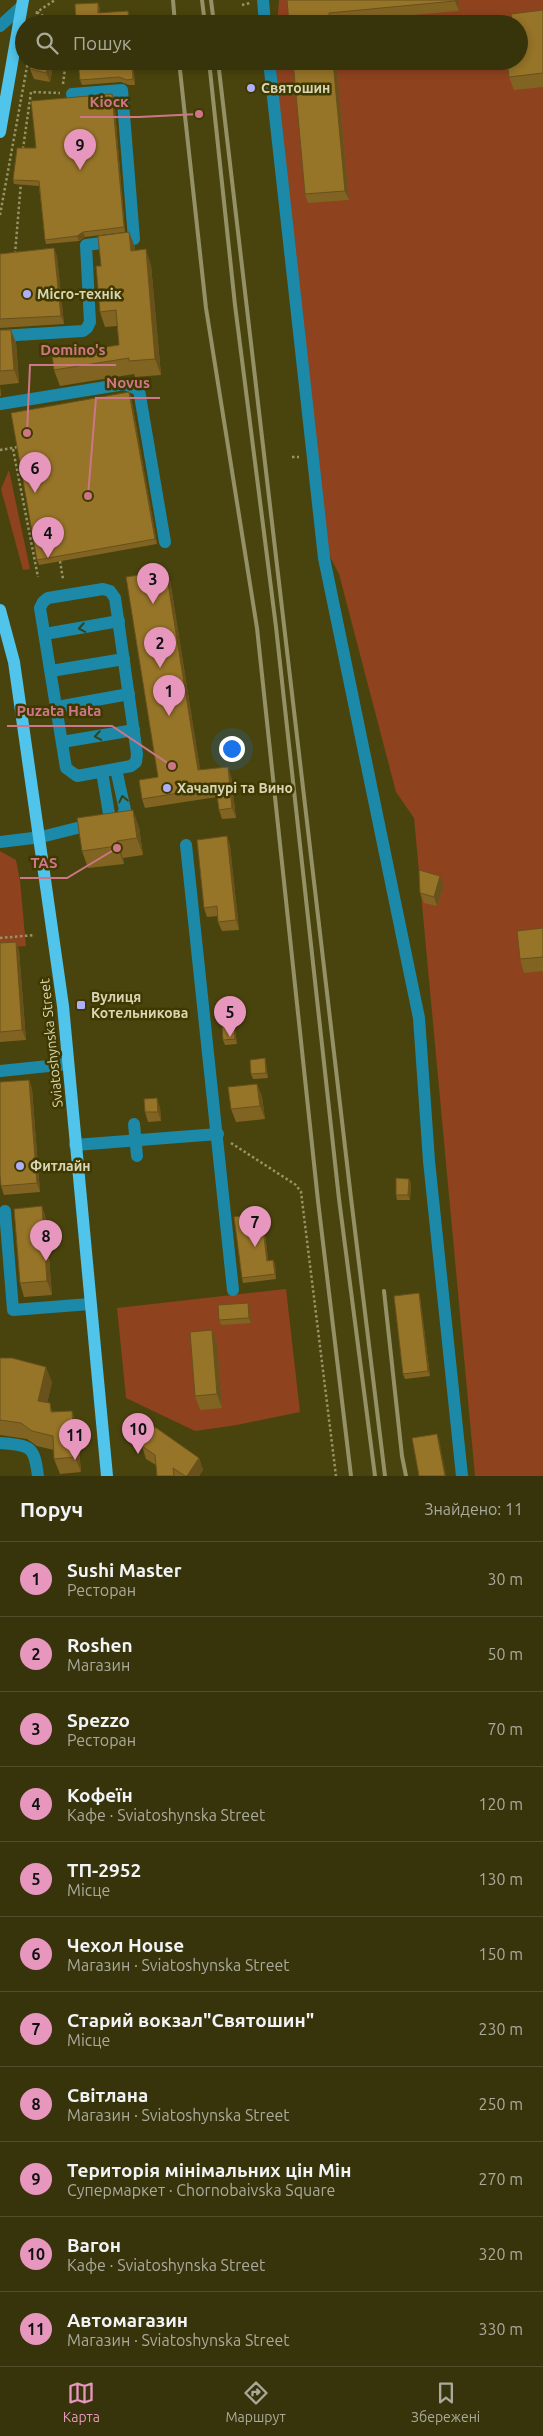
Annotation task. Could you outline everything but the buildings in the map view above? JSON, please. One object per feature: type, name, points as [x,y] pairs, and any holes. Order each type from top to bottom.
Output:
[{"type":"main road","points":[[0,132],[15,44]]},
{"type":"main road","name":"Sviatoshynska Street","points":[[0,610],[14,662],[41,837],[63,1006],[107,1476]]},
{"type":"street","points":[[263,0],[264,15]]},
{"type":"street","points":[[0,26],[22,3]]},
{"type":"street","points":[[270,70],[324,558],[419,1018],[429,1161],[462,1476]]},
{"type":"street","points":[[0,336],[83,331],[90,322],[86,245],[134,239],[122,90],[72,94]]},
{"type":"street","points":[[0,404],[125,384],[139,390],[165,542]]},
{"type":"street","points":[[103,589],[110,591],[115,598],[118,622],[134,730],[136,762],[131,766],[77,776],[66,768],[40,608],[42,602],[48,598],[103,589]]},
{"type":"street","points":[[44,634],[118,622]]},
{"type":"street","points":[[51,671],[124,659]]},
{"type":"street","points":[[57,707],[129,694]]},
{"type":"street","points":[[62,742],[134,730]]},
{"type":"street","points":[[0,842],[41,837],[121,818],[125,810],[116,769]]},
{"type":"street","points":[[102,772],[110,820]]},
{"type":"street","points":[[186,844],[233,1290]]},
{"type":"street","points":[[0,1071],[68,1064]]},
{"type":"street","points":[[134,1124],[137,1156]]},
{"type":"street","points":[[75,1145],[218,1134]]},
{"type":"street","points":[[5,1210],[13,1310],[90,1304]]},
{"type":"street","points":[[0,1443],[30,1449],[36,1454],[38,1476]]},
{"type":"path","points":[[36,15],[37,12],[55,0]]},
{"type":"path","points":[[37,12],[42,15]]},
{"type":"path","points":[[0,215],[26,70]]},
{"type":"path","points":[[23,153],[31,92],[61,93],[65,70]]},
{"type":"path","points":[[14,262],[22,177]]},
{"type":"path","points":[[0,450],[18,448]]},
{"type":"path","points":[[13,449],[38,577]]},
{"type":"path","points":[[60,561],[63,580]]},
{"type":"path","points":[[0,938],[35,934]]},
{"type":"path","points":[[218,1134],[296,1185],[301,1192],[336,1476]]},
{"type":"shaded area","points":[[279,0],[543,0],[543,1476],[475,1476],[414,818],[396,792],[339,574],[328,553],[274,70],[528,70],[528,15],[278,15]]},
{"type":"shaded area","points":[[9,470],[30,569],[23,570],[1,489]]},
{"type":"shaded area","points":[[0,851],[16,860],[20,881],[26,946],[0,948]]},
{"type":"shaded area","points":[[286,1289],[300,1412],[237,1425],[195,1431],[126,1398],[117,1308]]},
{"type":"railway","points":[[173,0],[174,15]]},
{"type":"railway","points":[[202,0],[204,15]]},
{"type":"railway","points":[[211,0],[213,15]]},
{"type":"railway","points":[[180,70],[206,308],[257,628],[318,1201],[351,1476]]},
{"type":"railway","points":[[210,70],[235,305],[276,627],[339,1199],[375,1476]]},
{"type":"railway","points":[[219,70],[385,1476]]},
{"type":"railway","points":[[384,1291],[402,1456],[406,1476]]},
{"type":"place","name":"Святошин","points":[[251,88]]},
{"type":"place","name":"Кіоск","points":[[199,114]]},
{"type":"place","name":"Територія мінімальних цін Мін","points":[[80,170]]},
{"type":"place","name":"Micro-технік","points":[[27,294]]},
{"type":"place","name":"Domino's","points":[[27,433]]},
{"type":"place","name":"Чехол House","points":[[35,493]]},
{"type":"place","name":"Novus","points":[[88,496]]},
{"type":"place","name":"Кофеїн","points":[[48,558]]},
{"type":"place","name":"Spezzo","points":[[153,604]]},
{"type":"place","name":"Roshen","points":[[160,668]]},
{"type":"place","name":"Sushi Master","points":[[169,716]]},
{"type":"place","name":"Puzata Hata","points":[[172,766]]},
{"type":"place","name":"Хачапурі та Вино","points":[[167,788]]},
{"type":"place","name":"TAS","points":[[117,848]]},
{"type":"place","name":"Вулиця Котельникова","points":[[81,1005]]},
{"type":"place","name":"ТП-2952","points":[[230,1037]]},
{"type":"place","name":"Фитлайн","points":[[20,1166]]},
{"type":"place","name":"Старий вокзал\"Святошин\"","points":[[255,1247]]},
{"type":"place","name":"Світлана","points":[[46,1261]]},
{"type":"place","name":"Вагон","points":[[138,1454]]},
{"type":"place","name":"Автомагазин","points":[[75,1460]]}]
